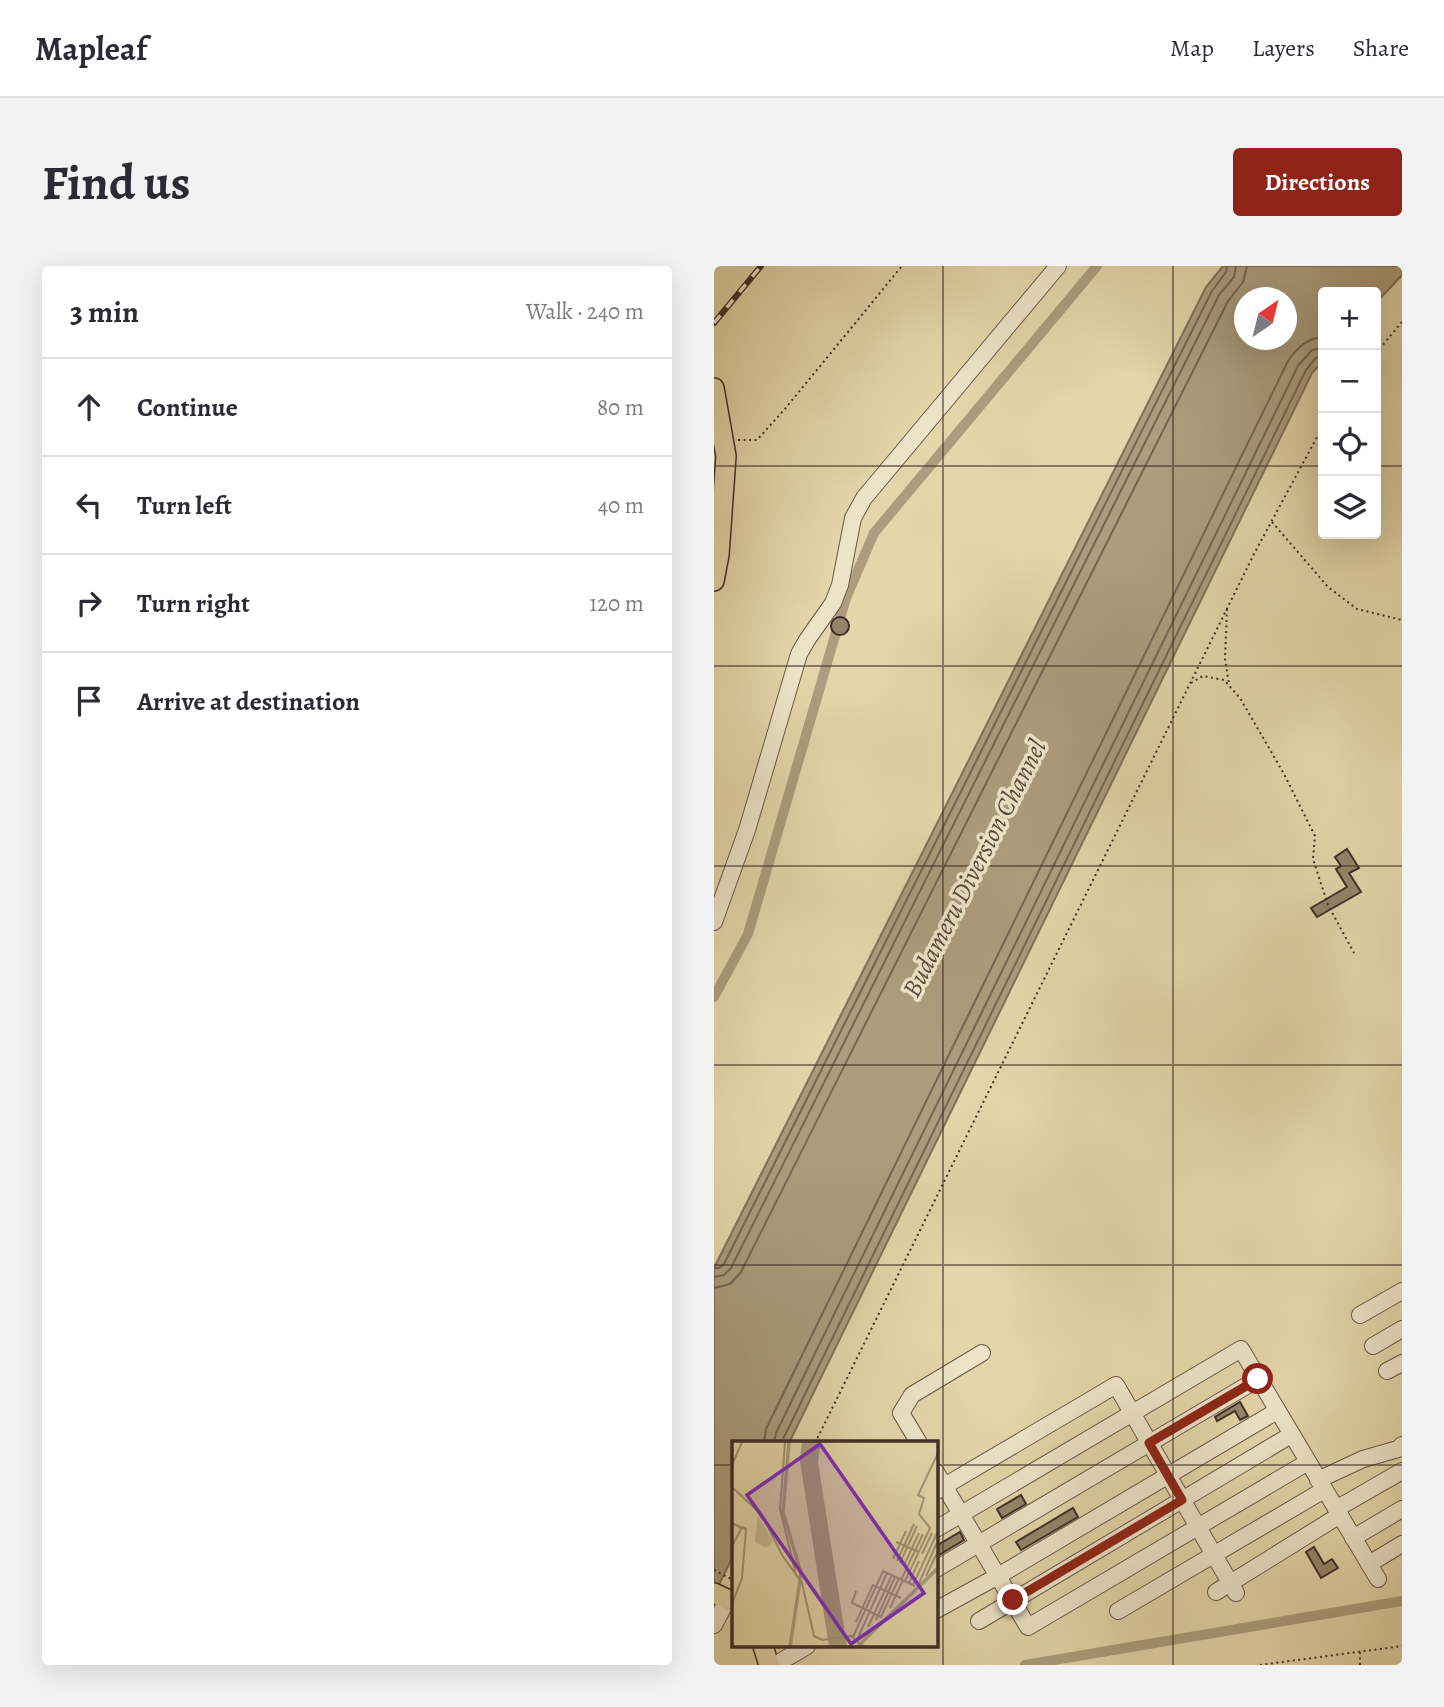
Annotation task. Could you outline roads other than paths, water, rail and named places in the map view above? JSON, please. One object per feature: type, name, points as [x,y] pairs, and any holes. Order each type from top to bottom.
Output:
[{"type":"main road","points":[[714,388],[726,456],[719,555],[714,581]]},
{"type":"main road","points":[[764,1648],[772,1665]]},
{"type":"street","points":[[714,922],[747,830],[799,654],[833,603],[840,585],[853,517],[864,498],[1058,266]]},
{"type":"street","points":[[1360,1315],[1402,1291]]},
{"type":"street","points":[[1373,1346],[1402,1329]]},
{"type":"street","points":[[938,1528],[1241,1349],[1378,1578]]},
{"type":"street","points":[[918,1441],[901,1413],[912,1395],[982,1353]]},
{"type":"street","points":[[1387,1371],[1402,1363]]},
{"type":"street","points":[[938,1568],[1258,1379]]},
{"type":"street","points":[[1308,1462],[1198,1527],[1028,1627],[961,1514],[939,1483],[1116,1385],[1149,1443],[1168,1475],[1182,1500],[1198,1527],[1214,1555],[1227,1589],[1402,1471]]},
{"type":"street","points":[[938,1609],[1277,1411]]},
{"type":"street","points":[[979,1621],[1291,1435]]},
{"type":"street","points":[[1118,1611],[1214,1555],[1363,1459],[1398,1449],[1402,1445]]},
{"type":"street","points":[[1353,1538],[1402,1508]]},
{"type":"street","points":[[1369,1564],[1402,1544]]},
{"type":"street","points":[[714,1625],[725,1599]]},
{"type":"street","points":[[772,1665],[803,1648]]},
{"type":"water","name":"Budameru Diversion Channel","points":[[1223,266],[1402,266],[1402,275],[1381,298],[1381,287],[1318,287],[1318,366],[1312,373],[790,1441],[732,1441],[732,1558],[714,1595],[714,1268],[1206,287]]},
{"type":"waterway","points":[[714,997],[748,934],[846,598],[874,533],[1097,266]]},
{"type":"waterway","points":[[1025,1665],[1402,1601]]},
{"type":"railway","points":[[714,323],[761,266]]}]
